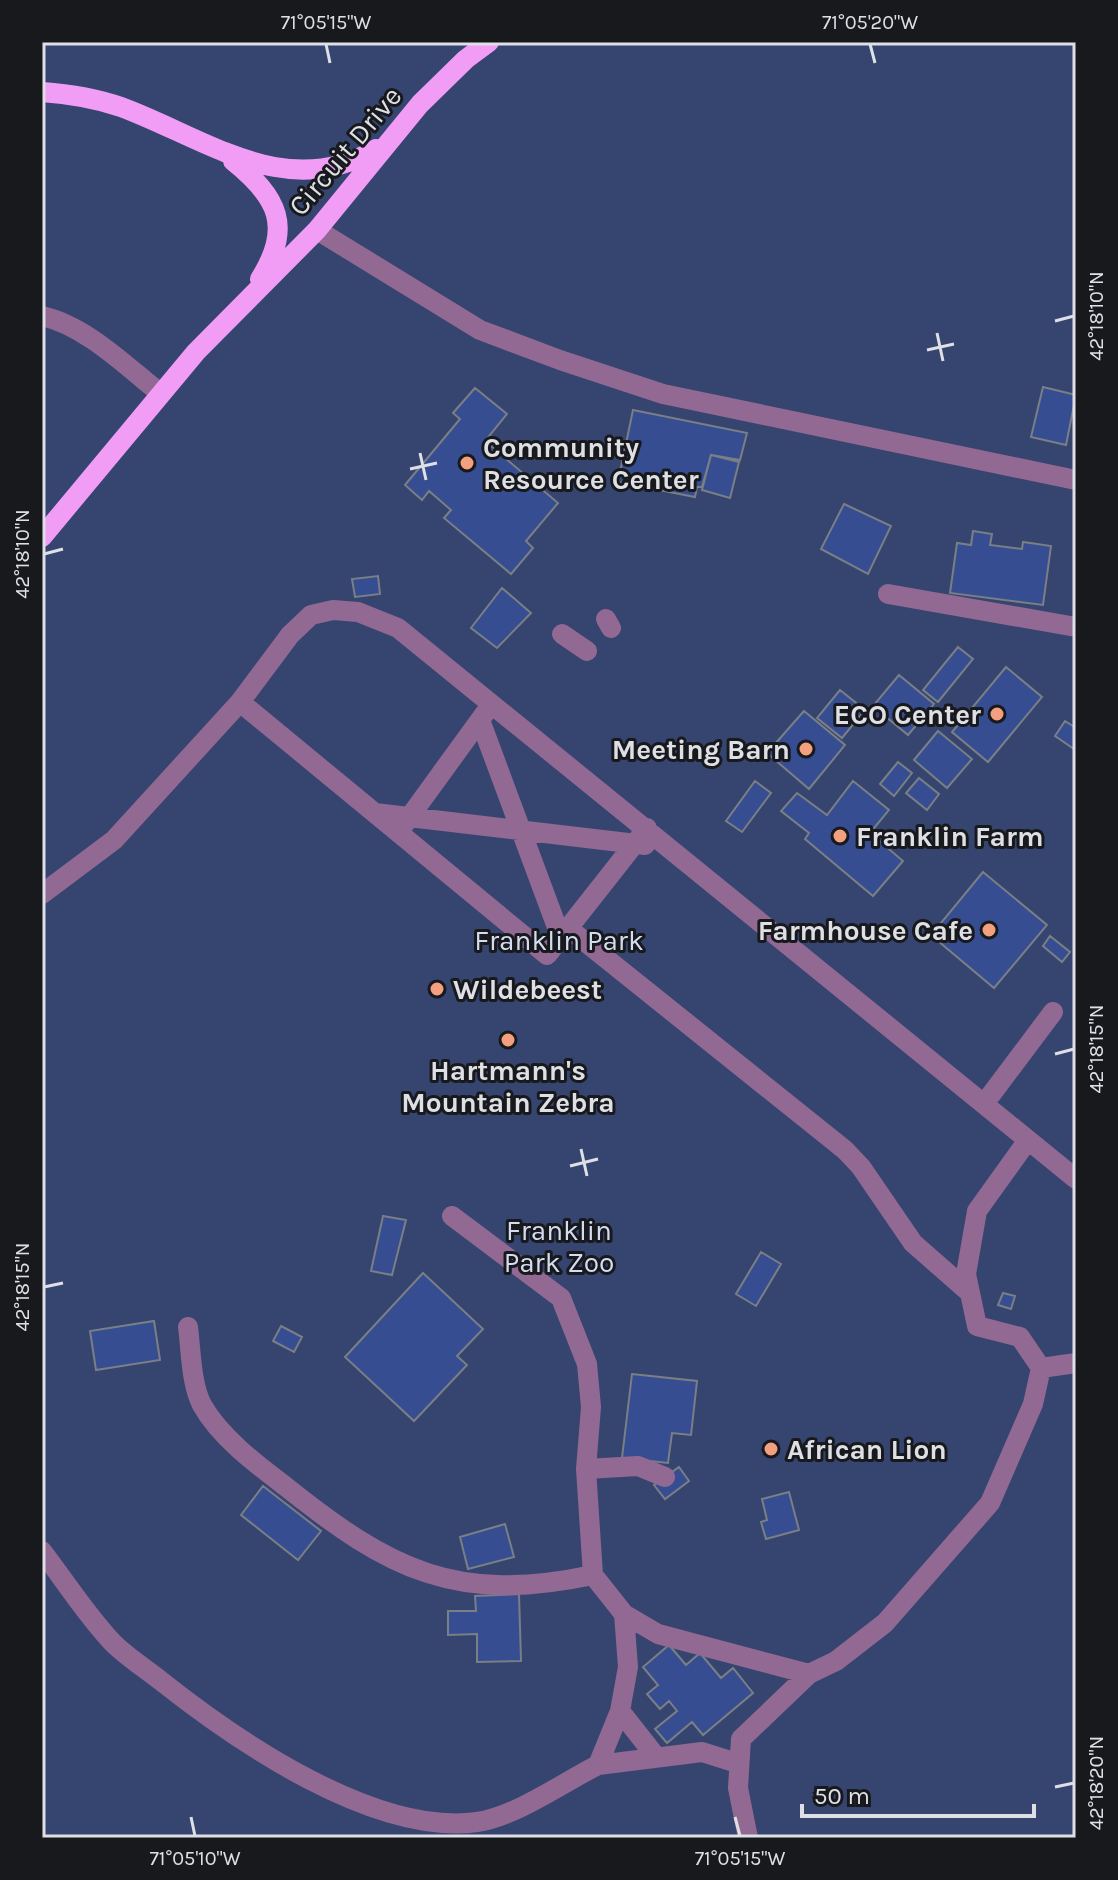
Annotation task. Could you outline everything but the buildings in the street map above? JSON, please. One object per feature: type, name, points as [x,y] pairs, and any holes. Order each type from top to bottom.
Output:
[{"type":"main road","name":"Circuit Drive","points":[[246,299],[317,230],[441,81],[489,42]]},
{"type":"main road","points":[[42,92],[116,105],[275,169],[314,171],[350,164],[392,137]]},
{"type":"main road","points":[[42,537],[160,393],[246,299],[271,260],[277,243],[278,216],[256,180],[213,145]]},
{"type":"street","points":[[317,230],[480,330],[663,394],[1076,480]]},
{"type":"street","points":[[42,316],[57,319],[103,348],[160,393]]},
{"type":"street","points":[[888,594],[1076,627]]},
{"type":"street","points":[[42,894],[114,840],[240,702],[290,635],[311,615],[333,610],[358,612],[398,628],[486,712],[641,835],[671,848],[1076,1179]]},
{"type":"street","points":[[562,634],[587,651]]},
{"type":"street","points":[[240,702],[375,813],[404,825],[547,955],[641,835]]},
{"type":"street","points":[[404,825],[486,712]]},
{"type":"street","points":[[486,712],[521,830],[564,933],[845,1150],[861,1167],[913,1243],[970,1293]]},
{"type":"street","points":[[404,825],[641,835]]},
{"type":"street","points":[[984,1104],[1053,1012]]},
{"type":"street","points":[[748,1838],[738,1788],[737,1763],[741,1739],[809,1674],[836,1661],[885,1623],[990,1503],[1033,1404],[1041,1368],[1020,1337],[977,1326],[966,1274],[977,1211],[1028,1140]]},
{"type":"street","points":[[452,1216],[561,1298],[587,1364],[591,1407],[586,1469],[593,1575],[624,1614],[658,1634],[809,1674]]},
{"type":"street","points":[[188,1327],[201,1404],[223,1431],[253,1461],[325,1518],[386,1558],[443,1579],[493,1586],[527,1587],[593,1575]]},
{"type":"street","points":[[1041,1368],[1076,1363]]},
{"type":"street","points":[[586,1469],[638,1466],[665,1477]]},
{"type":"street","points":[[42,1551],[114,1643],[196,1709],[281,1766],[360,1803],[436,1822],[479,1822],[512,1810],[598,1765],[702,1752],[737,1763]]},
{"type":"street","points":[[598,1765],[620,1711],[628,1667],[624,1614]]},
{"type":"street","points":[[620,1711],[657,1758]]},
{"type":"green space","name":"Franklin Park","points":[[42,42],[1076,42],[1076,1838],[42,1838]]},
{"type":"place","name":"Community Resource Center","points":[[467,463]]},
{"type":"place","name":"ECO Center","points":[[997,714]]},
{"type":"place","name":"Meeting Barn","points":[[806,749]]},
{"type":"place","name":"Franklin Farm","points":[[840,836]]},
{"type":"place","name":"Farmhouse Cafe","points":[[989,930]]},
{"type":"place","name":"Wildebeest","points":[[437,989]]},
{"type":"place","name":"Hartmann's Mountain Zebra","points":[[508,1040]]},
{"type":"place","name":"African Lion","points":[[771,1449]]},
{"type":"park label","name":"Franklin Park Zoo","points":[[559,1246]]}]
